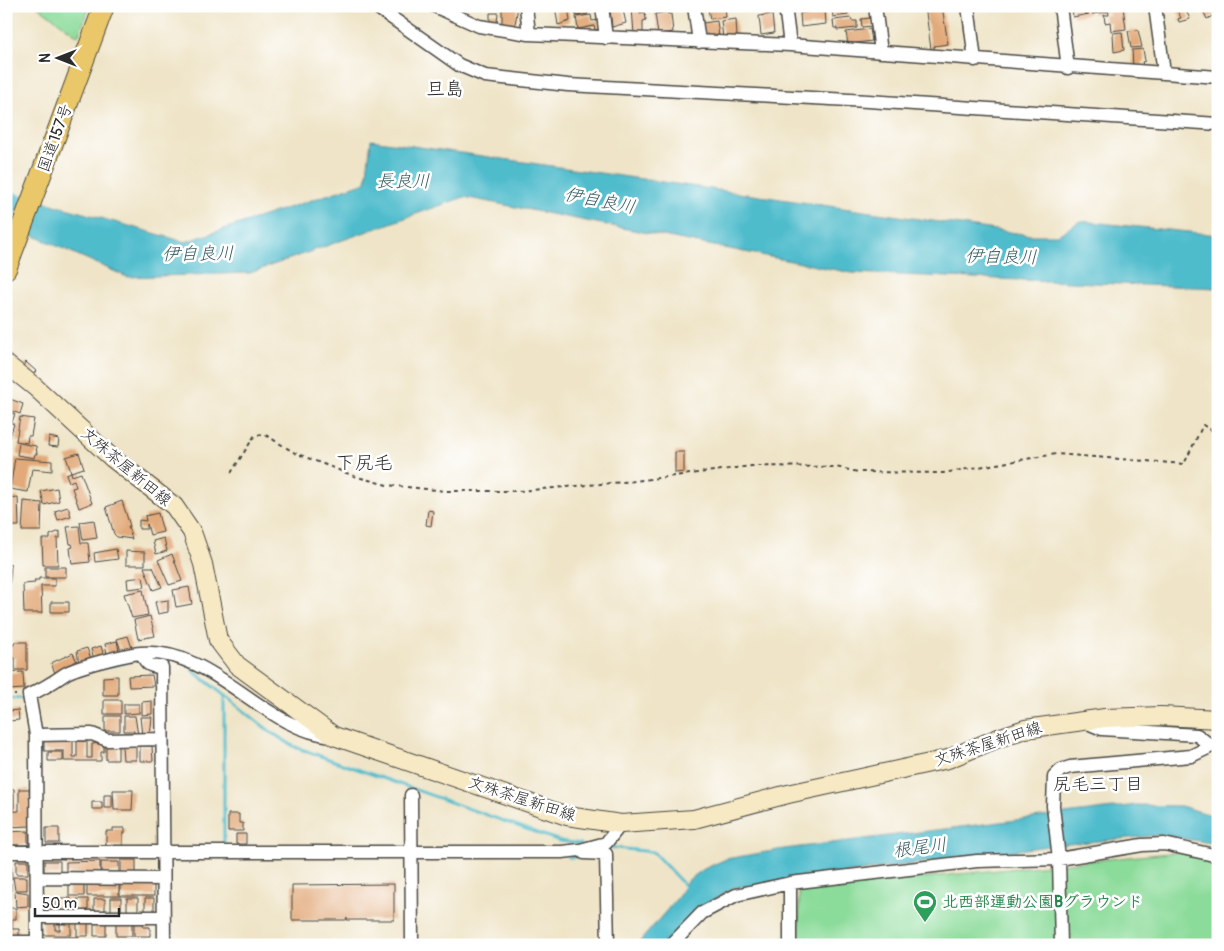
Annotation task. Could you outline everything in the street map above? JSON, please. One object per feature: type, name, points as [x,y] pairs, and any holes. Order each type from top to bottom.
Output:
[{"type":"highway","name":"国道157号","points":[[6,269],[104,6]]},
{"type":"main road","name":"文殊茶屋新田線","points":[[6,364],[35,387],[112,458],[174,506],[192,532],[203,564],[218,640],[229,656],[263,686],[334,736],[567,816],[621,824],[694,819],[788,794],[948,759],[1000,737],[1025,730],[1081,720],[1161,716],[1218,720]]},
{"type":"street","points":[[375,6],[459,65],[486,76],[568,84],[868,100],[1218,124]]},
{"type":"street","points":[[434,6],[479,26],[530,34],[790,45],[1068,68],[1218,77]]},
{"type":"street","points":[[526,6],[530,34]]},
{"type":"street","points":[[602,6],[606,38]]},
{"type":"street","points":[[694,6],[699,42]]},
{"type":"street","points":[[785,6],[790,45]]},
{"type":"street","points":[[875,6],[882,52]]},
{"type":"street","points":[[968,6],[975,60]]},
{"type":"street","points":[[1060,6],[1068,68]]},
{"type":"street","points":[[1155,6],[1164,74]]},
{"type":"street","points":[[6,942],[37,944],[36,735],[29,695],[48,687],[66,674],[84,666],[140,653],[168,655],[184,660],[220,678],[281,720],[314,734],[334,736]]},
{"type":"street","points":[[140,653],[146,664],[162,668],[164,945]]},
{"type":"street","points":[[1081,720],[1102,729],[1197,735],[1214,744]]},
{"type":"street","points":[[36,735],[92,734],[107,740],[162,739]]},
{"type":"street","points":[[1061,945],[1059,858],[1052,785],[1054,776],[1061,770],[1191,756],[1214,744]]},
{"type":"street","points":[[411,795],[412,945]]},
{"type":"street","points":[[562,852],[580,850],[606,842],[621,824]]},
{"type":"street","points":[[671,945],[702,913],[736,895],[790,883],[977,861],[1059,858],[1116,848],[1164,844],[1218,856]]},
{"type":"street","points":[[6,852],[412,851],[606,854],[608,945]]},
{"type":"street","points":[[37,878],[163,879]]},
{"type":"street","points":[[790,883],[790,945]]},
{"type":"street","points":[[37,917],[163,917]]},
{"type":"path","points":[[231,473],[255,435],[264,434],[295,453],[354,476],[387,485],[446,491],[519,491],[635,481],[752,466],[836,467],[867,473],[943,473],[1056,454],[1184,464],[1203,425],[1218,434]]},
{"type":"green space","points":[[37,6],[90,6],[78,36]]},
{"type":"green space","points":[[1179,852],[1218,863],[1218,945],[799,945],[799,890]]},
{"type":"water","name":"長良川","points":[[371,140],[1030,235],[1058,235],[1080,221],[1218,235],[1218,288],[852,273],[464,197],[250,273],[127,277],[28,233],[41,201],[185,242],[366,182]]},
{"type":"water","name":"根尾川","points":[[1137,805],[1181,806],[1218,817],[1218,844],[1160,835],[1048,846],[733,888],[697,910],[666,945],[637,945],[678,897],[687,881],[704,869],[726,859],[784,849]]},
{"type":"building","points":[[502,6],[518,6],[515,25],[502,24]]},
{"type":"building","points":[[555,6],[568,6],[570,21],[558,25]]},
{"type":"building","points":[[575,6],[587,6],[588,14],[576,16]]},
{"type":"building","points":[[925,6],[942,6],[948,44],[934,46],[934,49],[931,49]]},
{"type":"building","points":[[1072,6],[1088,6],[1089,14],[1073,17]]},
{"type":"building","points":[[1091,6],[1106,6],[1107,12],[1092,14]]},
{"type":"building","points":[[1175,6],[1184,6],[1190,19],[1179,22],[1178,19],[1181,18]]},
{"type":"building","points":[[1201,6],[1218,6],[1218,13],[1207,19]]},
{"type":"building","points":[[639,7],[640,13],[645,12],[646,20],[643,21],[643,32],[634,34],[632,8]]},
{"type":"building","points":[[725,7],[726,17],[710,19],[708,9]]},
{"type":"building","points":[[847,7],[848,15],[833,17],[832,9]]},
{"type":"building","points":[[1123,7],[1126,29],[1111,31],[1110,22],[1105,23],[1104,15],[1109,15],[1108,9]]},
{"type":"building","points":[[623,10],[626,23],[612,27],[610,11]]},
{"type":"building","points":[[825,10],[826,24],[801,27],[800,13]]},
{"type":"building","points":[[667,12],[671,14],[673,32],[658,34],[655,14]]},
{"type":"building","points":[[490,13],[498,13],[497,22],[490,22]]},
{"type":"building","points":[[772,14],[774,33],[761,35],[759,16]]},
{"type":"building","points":[[591,15],[592,21],[599,20],[600,29],[595,30],[594,26],[578,29],[576,17]]},
{"type":"building","points":[[851,18],[852,21],[857,21],[857,28],[837,30],[837,28],[834,28],[833,20]]},
{"type":"building","points":[[871,18],[872,26],[862,27],[861,19]]},
{"type":"building","points":[[736,19],[737,37],[723,38],[721,21]]},
{"type":"building","points":[[717,21],[719,37],[709,38],[708,34],[704,35],[703,23]]},
{"type":"building","points":[[870,29],[872,41],[848,44],[846,32]]},
{"type":"building","points":[[1138,30],[1142,47],[1131,48],[1128,31]]},
{"type":"building","points":[[1122,32],[1124,50],[1114,52],[1113,33]]},
{"type":"building","points":[[1143,49],[1145,61],[1142,62],[1143,65],[1133,67],[1132,50]]},
{"type":"building","points":[[26,362],[36,371],[31,377],[21,368]]},
{"type":"building","points":[[10,399],[23,404],[20,414],[7,409]]},
{"type":"building","points":[[6,411],[15,414],[12,422],[6,420]]},
{"type":"building","points":[[20,417],[34,419],[31,436],[28,436],[27,443],[16,441]]},
{"type":"building","points":[[6,421],[14,424],[9,439],[6,438]]},
{"type":"building","points":[[49,437],[59,439],[58,447],[48,446]]},
{"type":"building","points":[[19,443],[36,446],[37,454],[35,454],[34,458],[17,455]]},
{"type":"building","points":[[675,452],[684,452],[684,472],[675,473]]},
{"type":"building","points":[[79,453],[84,468],[71,472],[66,457]]},
{"type":"building","points":[[15,458],[52,461],[52,471],[32,469],[28,492],[10,489]]},
{"type":"building","points":[[71,472],[72,476],[81,473],[92,503],[79,508],[72,488],[76,487],[74,480],[69,482],[66,474]]},
{"type":"building","points":[[57,488],[59,501],[44,505],[41,491]]},
{"type":"building","points":[[18,497],[19,526],[6,526],[6,498]]},
{"type":"building","points":[[24,501],[42,503],[41,531],[22,531]]},
{"type":"building","points":[[122,501],[132,539],[117,537],[114,534],[106,507]]},
{"type":"building","points":[[68,507],[71,516],[58,520],[55,511]]},
{"type":"building","points":[[428,510],[433,511],[431,526],[426,525]]},
{"type":"building","points":[[158,513],[163,532],[150,535],[147,524],[147,529],[139,529],[139,520],[146,521],[145,516]]},
{"type":"building","points":[[94,520],[97,538],[83,540],[80,522]]},
{"type":"building","points":[[79,526],[81,543],[88,543],[90,562],[72,564],[70,548],[73,547],[70,544],[67,527]]},
{"type":"building","points":[[60,531],[60,538],[57,538],[58,565],[43,565],[42,539],[50,539],[50,535]]},
{"type":"building","points":[[164,538],[167,551],[156,554],[153,541]]},
{"type":"building","points":[[116,549],[118,559],[95,562],[94,553]]},
{"type":"building","points":[[126,551],[145,552],[145,565],[126,565]]},
{"type":"building","points":[[172,554],[182,581],[169,585],[158,560]]},
{"type":"building","points":[[6,564],[11,565],[9,589],[6,589]]},
{"type":"building","points":[[45,567],[66,567],[66,577],[45,577]]},
{"type":"building","points":[[144,567],[153,567],[162,587],[153,590]]},
{"type":"building","points":[[143,577],[145,587],[128,589],[127,579]]},
{"type":"building","points":[[39,578],[55,578],[55,586],[41,586],[42,613],[24,613],[23,584],[35,583],[34,580],[39,580]]},
{"type":"building","points":[[189,587],[192,604],[176,607],[173,590]]},
{"type":"building","points":[[143,590],[148,615],[132,618],[124,594]]},
{"type":"building","points":[[168,600],[168,612],[158,614],[155,602]]},
{"type":"building","points":[[51,602],[69,602],[69,612],[51,612]]},
{"type":"building","points":[[150,616],[155,636],[138,639],[134,620]]},
{"type":"building","points":[[128,636],[132,648],[121,651],[117,639]]},
{"type":"building","points":[[117,641],[119,651],[107,654],[105,644]]},
{"type":"building","points":[[14,642],[27,642],[27,670],[15,670],[15,658],[9,658],[9,645],[14,645]]},
{"type":"building","points":[[101,646],[104,656],[94,659],[91,649]]},
{"type":"building","points":[[87,648],[91,659],[79,663],[77,651]]},
{"type":"building","points":[[73,653],[78,664],[55,673],[51,663]]},
{"type":"building","points":[[23,672],[24,689],[8,690],[7,673]]},
{"type":"building","points":[[152,675],[154,686],[129,687],[128,676]]},
{"type":"building","points":[[118,676],[118,695],[103,695],[103,677]]},
{"type":"building","points":[[104,700],[121,700],[121,714],[104,714]]},
{"type":"building","points":[[152,701],[152,714],[142,715],[142,702]]},
{"type":"building","points":[[124,704],[139,704],[139,713],[124,714]]},
{"type":"building","points":[[18,710],[19,720],[9,721],[9,711]]},
{"type":"building","points":[[105,716],[120,716],[120,731],[105,731]]},
{"type":"building","points":[[124,716],[135,716],[138,735],[134,735],[134,731],[124,731]]},
{"type":"building","points":[[140,717],[152,717],[150,735],[142,736]]},
{"type":"building","points":[[44,741],[73,741],[73,757],[77,757],[77,741],[87,741],[87,758],[92,758],[92,744],[104,743],[104,752],[101,752],[101,761],[64,761],[64,751],[44,751]]},
{"type":"building","points":[[122,745],[136,745],[136,760],[123,760]]},
{"type":"building","points":[[106,746],[118,746],[118,760],[106,760]]},
{"type":"building","points":[[140,746],[152,746],[153,761],[140,761]]},
{"type":"building","points":[[48,752],[63,752],[63,761],[48,761]]},
{"type":"building","points":[[6,789],[14,789],[14,811],[6,811]]},
{"type":"building","points":[[19,789],[29,789],[31,826],[6,827],[6,812],[19,811]]},
{"type":"building","points":[[113,790],[133,790],[132,810],[114,810]]},
{"type":"building","points":[[104,795],[112,795],[112,808],[104,808]]},
{"type":"building","points":[[92,802],[102,802],[102,809],[92,809]]},
{"type":"building","points":[[228,814],[239,814],[239,823],[243,823],[243,831],[228,831]]},
{"type":"building","points":[[46,828],[59,828],[59,843],[46,843]]},
{"type":"building","points":[[113,828],[125,828],[123,846],[106,846],[106,831],[113,831]]},
{"type":"building","points":[[28,831],[28,845],[6,845],[6,832]]},
{"type":"building","points":[[236,834],[246,834],[246,844],[236,844]]},
{"type":"building","points":[[121,860],[136,860],[136,875],[121,875]]},
{"type":"building","points":[[16,861],[28,861],[28,874],[16,874]]},
{"type":"building","points":[[44,861],[60,861],[60,875],[44,875]]},
{"type":"building","points":[[100,861],[100,873],[66,874],[66,862]]},
{"type":"building","points":[[101,862],[119,862],[119,873],[101,873]]},
{"type":"building","points":[[6,865],[11,865],[12,879],[6,879]]},
{"type":"building","points":[[13,877],[27,877],[27,890],[15,890]]},
{"type":"building","points":[[6,883],[11,883],[11,898],[6,898]]},
{"type":"building","points":[[119,884],[119,896],[87,896],[87,885]]},
{"type":"building","points":[[120,884],[154,884],[154,896],[120,896]]},
{"type":"building","points":[[394,884],[394,920],[347,920],[347,918],[346,920],[292,920],[292,885]]},
{"type":"building","points":[[69,885],[84,885],[84,896],[69,896]]},
{"type":"building","points":[[15,891],[28,893],[28,906],[16,907]]},
{"type":"building","points":[[60,898],[71,898],[71,913],[60,913]]},
{"type":"building","points":[[111,898],[121,898],[121,913],[111,913]]},
{"type":"building","points":[[127,898],[138,898],[138,911],[127,911]]},
{"type":"building","points":[[145,898],[154,898],[154,911],[145,911]]},
{"type":"building","points":[[44,899],[55,899],[55,913],[44,913]]},
{"type":"building","points":[[77,899],[88,899],[88,913],[78,913]]},
{"type":"building","points":[[94,899],[105,899],[105,913],[94,913]]},
{"type":"building","points":[[6,908],[16,908],[16,919],[12,919],[12,929],[19,929],[19,936],[6,936]]},
{"type":"building","points":[[43,921],[55,921],[55,930],[60,930],[60,921],[71,921],[71,935],[43,935]]},
{"type":"building","points":[[77,921],[88,921],[88,936],[77,936]]},
{"type":"building","points":[[94,921],[106,921],[106,936],[94,936]]},
{"type":"building","points":[[134,922],[143,922],[143,927],[150,927],[150,936],[134,936]]},
{"type":"building","points":[[116,923],[132,923],[132,936],[116,936]]},
{"type":"building","points":[[53,937],[78,937],[78,945],[53,945]]},
{"type":"building","points":[[120,940],[148,940],[148,945],[120,945]]},
{"type":"building","points":[[84,941],[105,941],[105,945],[84,945]]},
{"type":"waterway","name":"伊自良川","points":[[6,200],[44,214]]},
{"type":"waterway","points":[[105,667],[126,662]]},
{"type":"waterway","points":[[192,670],[272,733],[295,747],[560,841],[581,844]]},
{"type":"waterway","points":[[224,695],[224,849]]},
{"type":"waterway","points":[[6,699],[26,698]]},
{"type":"waterway","points":[[607,847],[653,852],[687,888]]},
{"type":"waterway","points":[[569,857],[578,857],[581,853]]},
{"type":"place","name":"北西部運動公園Bグラウンド","points":[[925,923]]},
{"type":"district","name":"旦島","points":[[445,89]]},
{"type":"district","name":"下尻毛","points":[[364,463]]},
{"type":"district","name":"尻毛三丁目","points":[[1098,784]]}]
